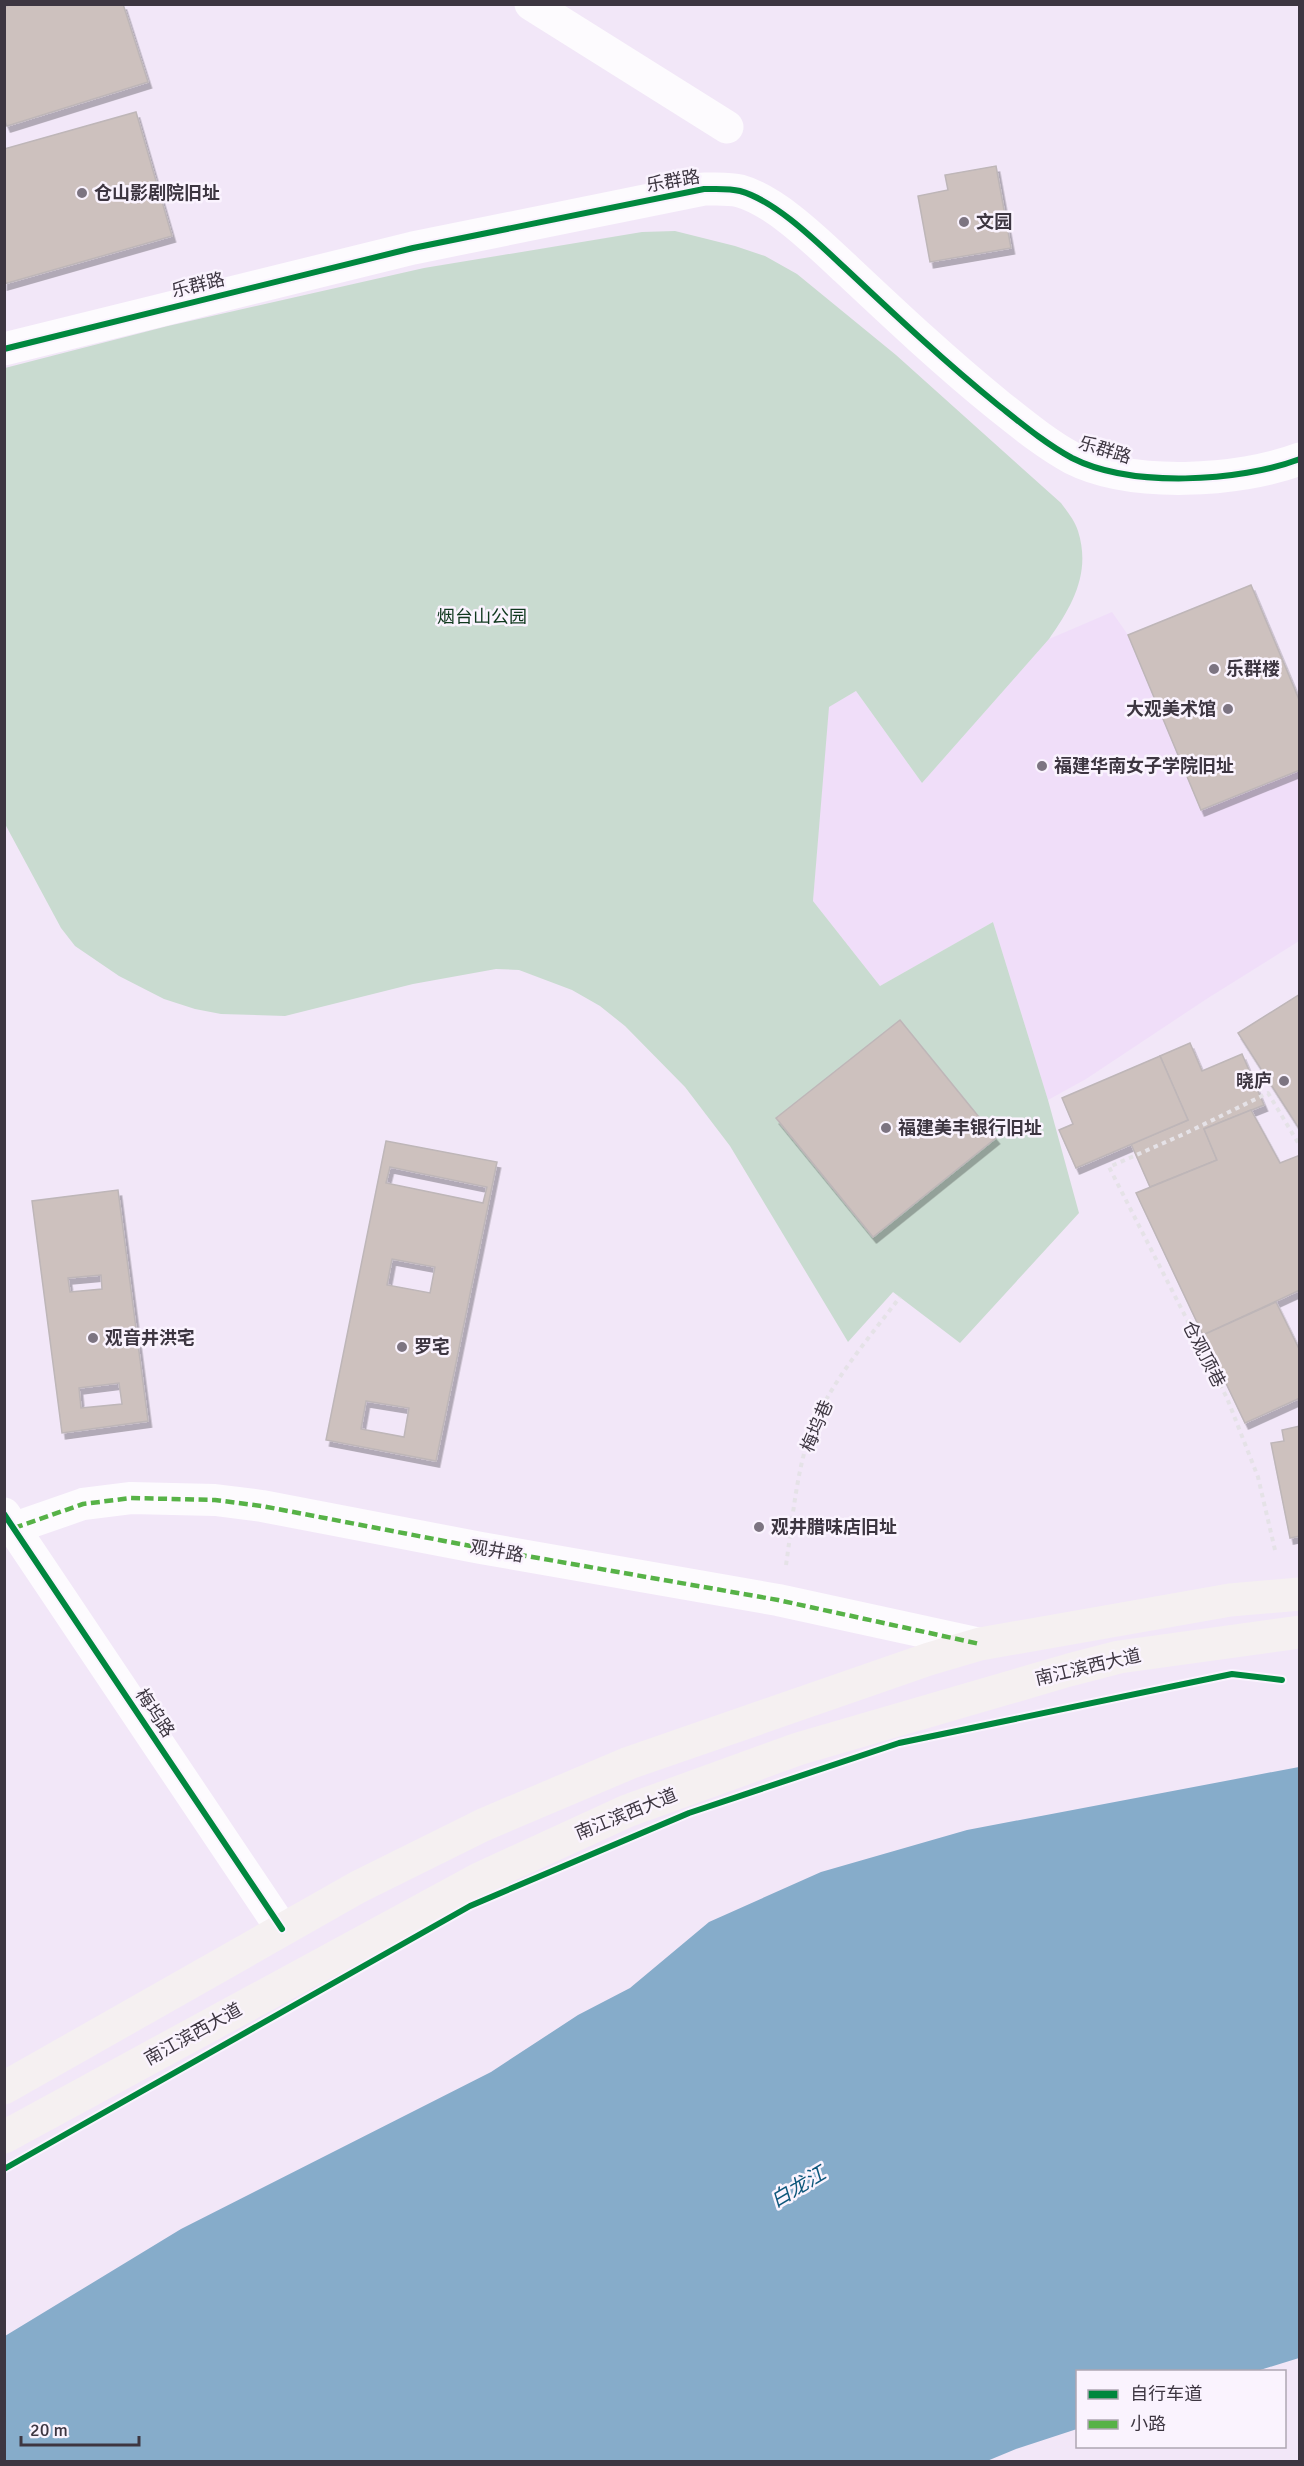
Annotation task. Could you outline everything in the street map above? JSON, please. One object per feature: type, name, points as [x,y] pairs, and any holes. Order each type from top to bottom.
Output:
[{"type":"main road","points":[[4,2088],[358,1887],[483,1825],[686,1741],[980,1644],[1230,1600],[1299,1594]]},
{"type":"main road","name":"南江滨西大道","points":[[4,2137],[479,1879],[627,1811],[798,1749],[1069,1670],[1119,1657],[1299,1632]]},
{"type":"street","points":[[531,4],[727,127]]},
{"type":"street","name":"乐群路","points":[[4,348],[413,248],[704,189],[724,189],[741,191],[779,211],[816,241],[920,340],[1025,426],[1074,459],[1122,473],[1171,479],[1245,472],[1299,459]]},
{"type":"street","name":"观井路","points":[[9,1521],[83,1504],[131,1498],[227,1502],[262,1506],[481,1548],[778,1600],[980,1644]]},
{"type":"street","name":"梅坞路","points":[[9,1521],[282,1929]]},
{"type":"shaded area","points":[[1112,612],[1128,635],[1201,810],[1299,770],[1299,941],[1086,1079],[1048,1100],[993,922],[880,986],[813,901],[828,707],[856,691],[922,783],[1049,639]]},
{"type":"green space","name":"烟台山公园","points":[[675,231],[765,256],[797,274],[896,355],[1061,503],[1078,531],[1082,560],[1081,574],[1072,601],[1058,626],[922,783],[856,691],[829,707],[813,901],[880,986],[993,922],[1048,1100],[1079,1213],[960,1343],[893,1292],[848,1342],[730,1146],[685,1087],[625,1026],[600,1006],[572,990],[519,970],[496,969],[413,984],[285,1016],[221,1014],[195,1009],[164,999],[119,976],[75,946],[61,928],[5,824],[5,368],[168,326],[424,268],[642,232]]},
{"type":"water","name":"白龙江","points":[[1299,1767],[1299,2358],[1260,2370],[1076,2370],[1076,2429],[987,2461],[5,2461],[5,2336],[181,2229],[491,2072],[578,2015],[630,1988],[709,1922],[821,1872],[967,1830]]},
{"type":"building","points":[[11,4],[123,4],[148,82],[7,126],[4,119],[4,7]]},
{"type":"building","name":"仓山影剧院旧址","points":[[136,112],[172,236],[4,284],[4,149]]},
{"type":"building","name":"文园","points":[[996,166],[1011,248],[930,262],[918,196],[948,190],[945,175]]},
{"type":"building","name":"乐群楼","points":[[1251,585],[1300,702],[1300,770],[1201,810],[1128,635]]},
{"type":"building","name":"晓庐","points":[[1300,994],[1300,1130],[1238,1033]]},
{"type":"building","name":"福建美丰银行旧址","points":[[900,1020],[996,1138],[873,1237],[776,1118]]},
{"type":"building","points":[[1190,1043],[1202,1071],[1242,1054],[1264,1105],[1204,1129],[1217,1160],[1150,1187],[1131,1144],[1188,1120],[1160,1056]]},
{"type":"building","points":[[1160,1056],[1188,1120],[1076,1168],[1059,1130],[1073,1124],[1062,1098]]},
{"type":"building","points":[[1251,1110],[1280,1163],[1300,1155],[1300,1290],[1203,1335],[1136,1193],[1217,1160],[1204,1129]]},
{"type":"building","name":"罗宅","points":[[386,1141],[497,1162],[436,1461],[326,1440]],"holes":[[[390,1167],[487,1187],[483,1203],[386,1183]],[[392,1259],[435,1267],[430,1293],[387,1285]],[[366,1401],[409,1408],[404,1437],[361,1429]]]},
{"type":"building","name":"观音井洪宅","points":[[118,1190],[148,1421],[62,1433],[32,1201]],"holes":[[[101,1275],[102,1289],[70,1292],[68,1278]],[[119,1383],[122,1404],[81,1408],[79,1388]]]},
{"type":"building","points":[[1276,1302],[1300,1351],[1300,1398],[1245,1423],[1203,1335]]},
{"type":"building","points":[[1300,1426],[1300,1536],[1290,1538],[1271,1443],[1284,1441],[1282,1430]]},
{"type":"marked path","points":[[14,1528],[83,1504],[131,1498],[215,1500],[262,1506],[481,1548],[778,1600],[980,1644]]},
{"type":"cycle path","points":[[4,349],[413,248],[704,189],[731,189],[754,196],[796,224],[978,389],[1034,433],[1072,458],[1096,468],[1154,478],[1217,477],[1275,467],[1300,459]]},
{"type":"cycle path","points":[[4,1514],[282,1929]]},
{"type":"cycle path","points":[[4,2169],[470,1906],[689,1813],[899,1743],[1232,1674],[1282,1680]]},
{"type":"place","name":"仓山影剧院旧址","points":[[82,193]]},
{"type":"place","name":"文园","points":[[964,222]]},
{"type":"place","name":"乐群楼","points":[[1214,669]]},
{"type":"place","name":"大观美术馆","points":[[1228,709]]},
{"type":"place","name":"福建华南女子学院旧址","points":[[1042,766]]},
{"type":"place","name":"晓庐","points":[[1284,1081]]},
{"type":"place","name":"福建美丰银行旧址","points":[[886,1128]]},
{"type":"place","name":"观音井洪宅","points":[[93,1338]]},
{"type":"place","name":"罗宅","points":[[402,1347]]},
{"type":"place","name":"观井腊味店旧址","points":[[759,1527]]}]
